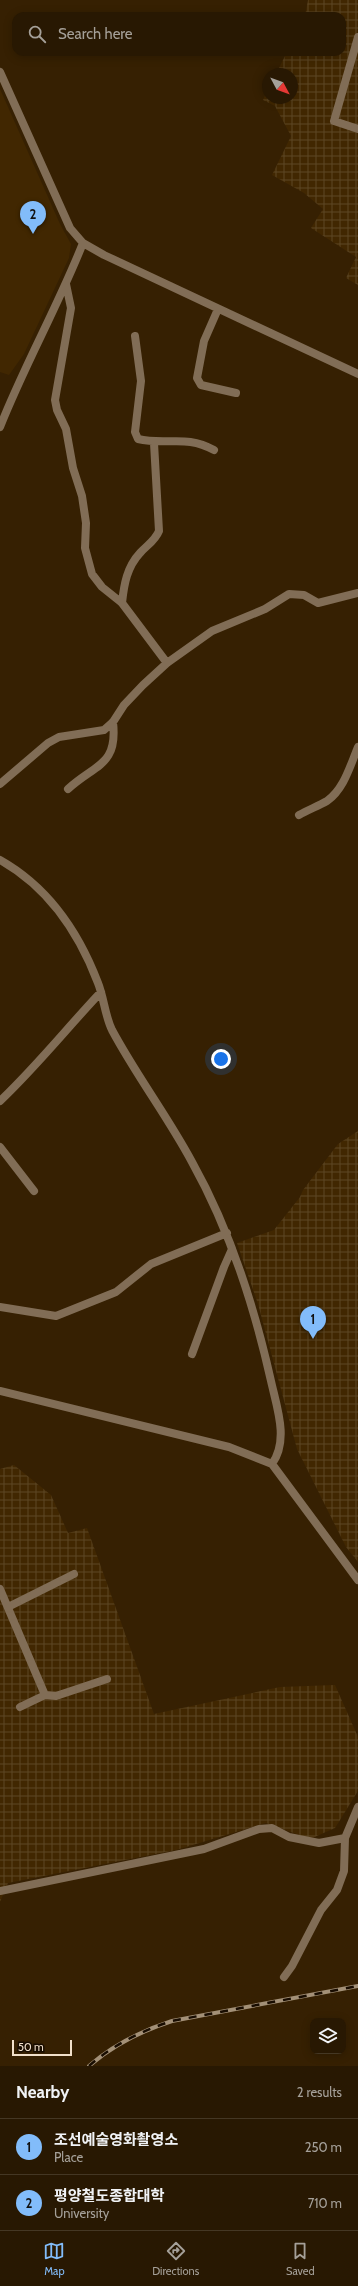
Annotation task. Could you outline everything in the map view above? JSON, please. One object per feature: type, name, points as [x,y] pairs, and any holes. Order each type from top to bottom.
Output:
[{"type":"street","points":[[358,37],[334,121],[358,129]]},
{"type":"street","points":[[0,72],[70,228],[83,243],[104,256],[358,374]]},
{"type":"street","points":[[0,427],[38,340],[66,284],[83,243]]},
{"type":"street","points":[[66,284],[71,308],[55,400],[57,410],[66,429],[73,468],[82,496],[86,523],[85,548],[89,566],[102,587],[122,603],[167,663]]},
{"type":"street","points":[[218,309],[204,341],[197,378],[201,385],[236,393]]},
{"type":"street","points":[[134,336],[141,381],[135,432],[138,439],[154,443],[179,440],[201,443],[214,450]]},
{"type":"street","points":[[122,603],[125,583],[133,562],[157,537],[159,531],[154,443]]},
{"type":"street","points":[[0,784],[48,743],[59,737],[104,730],[113,722],[124,705],[167,663],[212,631],[265,609],[289,594],[304,596],[318,603],[358,593]]},
{"type":"street","points":[[68,789],[103,764],[110,756],[115,735],[113,722]]},
{"type":"street","points":[[299,815],[326,801],[334,794],[346,777],[358,747]]},
{"type":"street","points":[[0,860],[32,881],[52,902],[72,929],[88,959],[101,992],[111,1028],[192,1162],[227,1233],[248,1292],[270,1373],[282,1428],[278,1455],[272,1464]]},
{"type":"street","points":[[0,1101],[42,1059],[101,992]]},
{"type":"street","points":[[0,1147],[34,1191]]},
{"type":"street","points":[[0,1307],[56,1316],[116,1292],[150,1264],[227,1233]]},
{"type":"street","points":[[192,1354],[232,1249]]},
{"type":"street","points":[[0,1391],[229,1447],[272,1464],[358,1580]]},
{"type":"street","points":[[8,1607],[74,1574]]},
{"type":"street","points":[[0,1588],[45,1695]]},
{"type":"street","points":[[20,1707],[45,1695],[56,1696],[107,1679]]},
{"type":"street","points":[[284,1977],[292,1966],[321,1910],[338,1890],[344,1871],[345,1838],[358,1807]]},
{"type":"street","points":[[0,1891],[73,1875],[105,1871],[171,1854],[204,1848],[259,1829],[272,1828],[289,1837],[319,1843],[345,1838]]},
{"type":"shaded area","points":[[308,0],[358,0],[358,285],[346,278],[356,257],[311,228],[323,209],[304,193],[272,175],[291,136],[275,106],[271,104],[298,104],[298,68],[279,68],[285,56],[346,56],[346,12],[306,12]]},
{"type":"shaded area","points":[[0,89],[60,224],[71,244],[69,258],[24,354],[9,375],[0,372]]},
{"type":"shaded area","points":[[358,1131],[358,1562],[346,1547],[297,1449],[258,1304],[237,1243],[274,1230],[338,1144]]},
{"type":"shaded area","points":[[14,1465],[51,1495],[68,1533],[87,1528],[154,1714],[280,1687],[335,1685],[358,1737],[358,1791],[335,1828],[310,1839],[266,1823],[176,1850],[8,1883],[0,1902],[0,1469]]},
{"type":"railway","points":[[89,2066],[98,2058],[128,2039],[149,2029],[172,2021],[358,1986]]},
{"type":"place","name":"평양철도종합대학","points":[[33,234]]},
{"type":"place","name":"조선예술영화촬영소","points":[[313,1339]]}]
